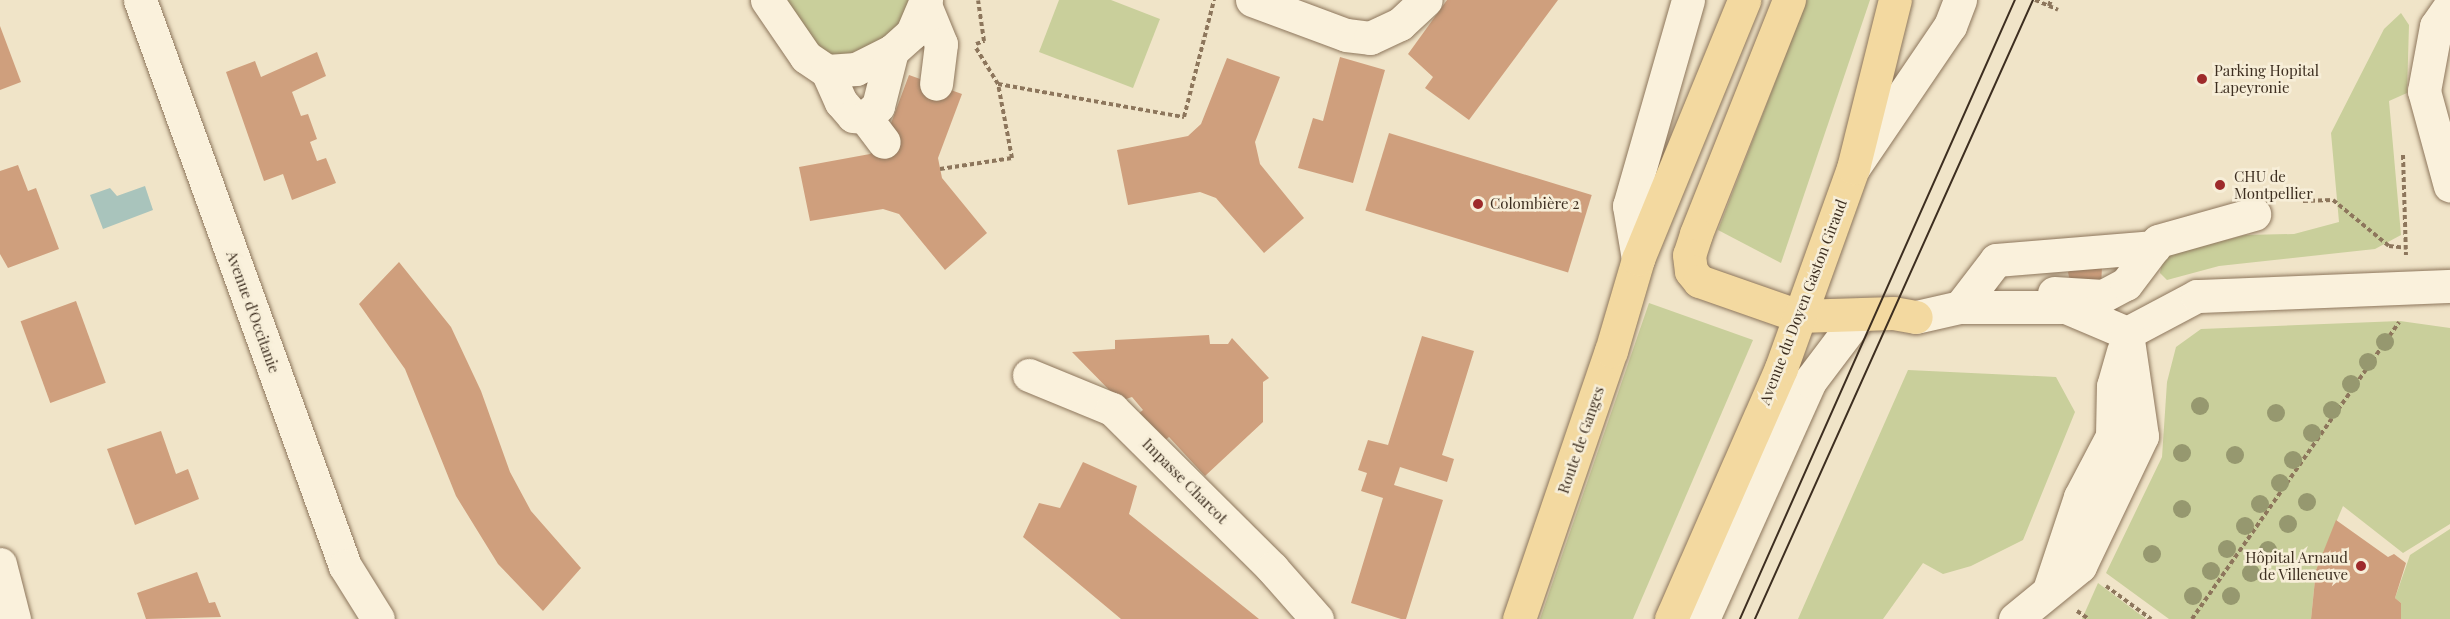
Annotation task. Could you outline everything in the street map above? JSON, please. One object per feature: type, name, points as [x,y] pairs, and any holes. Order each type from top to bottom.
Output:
[{"type":"main road","name":"Route de Ganges","points":[[1519,619],[1611,351],[1638,259],[1744,0]]},
{"type":"main road","points":[[1789,0],[1689,255],[1691,272],[1699,281],[1799,316],[1893,313],[1916,317]]},
{"type":"main road","points":[[1853,168],[1895,0]]},
{"type":"main road","name":"Avenue du Doyen Gaston Giraud","points":[[1671,619],[1780,368],[1853,168]]},
{"type":"street","name":"Avenue d'Occitanie","points":[[140,0],[345,566],[378,619]]},
{"type":"street","points":[[766,0],[806,57],[827,71],[841,102],[854,116],[874,130],[892,51]]},
{"type":"street","points":[[1252,0],[1346,35],[1370,38],[1400,24],[1426,0]]},
{"type":"street","name":"Route de Ganges","points":[[1638,259],[1629,206],[1688,0]]},
{"type":"street","name":"Avenue du Doyen Gaston Giraud","points":[[1853,168],[1950,26],[1960,0]]},
{"type":"street","points":[[827,71],[856,69],[892,51],[912,33],[926,2]]},
{"type":"street","points":[[926,2],[940,44],[936,84]]},
{"type":"street","points":[[2450,6],[2436,26],[2424,91],[2450,186]]},
{"type":"street","points":[[1916,317],[2034,293],[2103,296],[2126,284],[2158,240],[2254,214]]},
{"type":"street","points":[[1960,307],[1996,260],[2154,247]]},
{"type":"street","points":[[2047,605],[2079,496],[2112,436],[2113,386],[2127,333],[2197,296],[2450,286]]},
{"type":"street","points":[[1960,307],[2066,307],[2127,333]]},
{"type":"street","points":[[1703,619],[1810,381],[1860,315]]},
{"type":"street","points":[[2015,619],[2047,605],[2080,566],[2142,436],[2127,333]]},
{"type":"street","name":"Impasse Charcot","points":[[1029,375],[1112,409],[1272,568],[1317,619]]},
{"type":"street","points":[[0,564],[14,619]]},
{"type":"path","points":[[998,84],[1184,117],[1214,0]]},
{"type":"path","points":[[2035,0],[2058,10]]},
{"type":"path","points":[[2049,6],[2051,0]]},
{"type":"path","points":[[940,169],[1012,158],[998,84],[974,45]]},
{"type":"path","points":[[2192,619],[2400,321],[2401,287],[2407,248],[2402,149]]},
{"type":"path","points":[[2303,201],[2333,200],[2389,246],[2407,248]]},
{"type":"path","points":[[2080,566],[2151,619]]},
{"type":"green space","points":[[780,0],[915,0],[888,39],[838,58],[822,52]]},
{"type":"green space","points":[[1059,0],[1111,0],[1160,19],[1133,88],[1039,52]]},
{"type":"green space","points":[[1807,0],[1870,0],[1781,263],[1718,230]]},
{"type":"green space","points":[[2401,13],[2409,25],[2407,93],[2389,101],[2401,235],[2375,249],[2219,266],[2167,280],[2160,273],[2162,262],[2170,255],[2245,235],[2294,234],[2339,222],[2331,133],[2384,29]]},
{"type":"green space","points":[[1649,303],[1753,340],[1633,619],[1540,619]]},
{"type":"green space","points":[[2400,321],[2450,328],[2450,524],[2403,553],[2343,506],[2316,570],[2311,619],[2169,619],[2106,573],[2162,457],[2167,382],[2176,347],[2201,329]]},
{"type":"green space","points":[[1908,370],[2056,377],[2075,412],[2023,540],[1971,566],[1943,574],[1923,563],[1883,619],[1798,619]]},
{"type":"green space","points":[[2450,529],[2450,619],[2401,619],[2401,603],[2395,598],[2410,555]]},
{"type":"green space","points":[[2098,583],[2146,619],[2082,619]]},
{"type":"water","points":[[145,186],[153,210],[103,229],[90,195],[110,188],[117,196]]},
{"type":"building","points":[[1447,0],[1558,0],[1469,120],[1425,88],[1433,77],[1408,54]]},
{"type":"building","points":[[0,26],[21,82],[0,90]]},
{"type":"building","points":[[317,52],[326,76],[292,92],[301,116],[308,114],[317,139],[310,142],[317,161],[326,158],[336,183],[292,200],[283,174],[264,181],[226,72],[255,61],[261,77]]},
{"type":"building","points":[[1340,57],[1385,70],[1353,183],[1298,168],[1313,118],[1323,121]]},
{"type":"building","points":[[1227,58],[1280,77],[1255,142],[1260,164],[1304,218],[1264,253],[1216,198],[1200,192],[1128,205],[1117,150],[1188,136],[1201,124]]},
{"type":"building","points":[[909,75],[962,94],[938,158],[942,178],[987,233],[945,270],[899,214],[883,209],[810,221],[799,167],[870,154],[884,142]]},
{"type":"building","name":"Colombière 2","points":[[1389,133],[1592,195],[1568,272],[1365,210]]},
{"type":"building","points":[[18,165],[28,191],[36,188],[59,249],[8,268],[0,254],[0,171]]},
{"type":"building","points":[[399,262],[451,327],[481,391],[510,472],[531,511],[581,568],[543,611],[498,564],[456,496],[405,369],[359,304]]},
{"type":"building","points":[[2076,265],[2102,266],[2101,288],[2070,282],[2068,272]]},
{"type":"building","points":[[76,301],[106,383],[50,403],[21,321]]},
{"type":"building","points":[[1209,335],[1210,344],[1228,344],[1232,338],[1269,378],[1263,382],[1263,422],[1205,476],[1169,437],[1164,441],[1138,414],[1143,410],[1132,397],[1120,401],[1072,352],[1115,349],[1115,340]]},
{"type":"building","points":[[1422,336],[1474,351],[1442,455],[1454,459],[1447,482],[1400,467],[1394,485],[1443,500],[1406,619],[1401,619],[1351,603],[1383,498],[1361,491],[1367,473],[1358,470],[1368,440],[1388,445]]},
{"type":"building","points":[[161,431],[176,474],[188,469],[199,499],[135,525],[107,449]]},
{"type":"building","points":[[1083,462],[1137,486],[1129,514],[1259,619],[1121,619],[1023,537],[1039,503],[1060,508]]},
{"type":"building","name":"Hôpital Arnaud de Villeneuve","points":[[2336,520],[2388,557],[2394,554],[2406,563],[2395,598],[2401,603],[2401,619],[2311,619],[2316,570]]},
{"type":"building","points":[[197,572],[209,603],[215,602],[221,617],[146,619],[137,593]]},
{"type":"tram line","points":[[1740,619],[2015,0]]},
{"type":"tram line","points":[[1755,619],[2033,0]]},
{"type":"place","name":"Parking Hopital Lapeyronie","points":[[2202,79]]},
{"type":"place","name":"CHU de Montpellier","points":[[2220,185]]},
{"type":"place","name":"Colombière 2","points":[[1478,204]]},
{"type":"place","name":"Hôpital Arnaud de Villeneuve","points":[[2361,566]]}]
